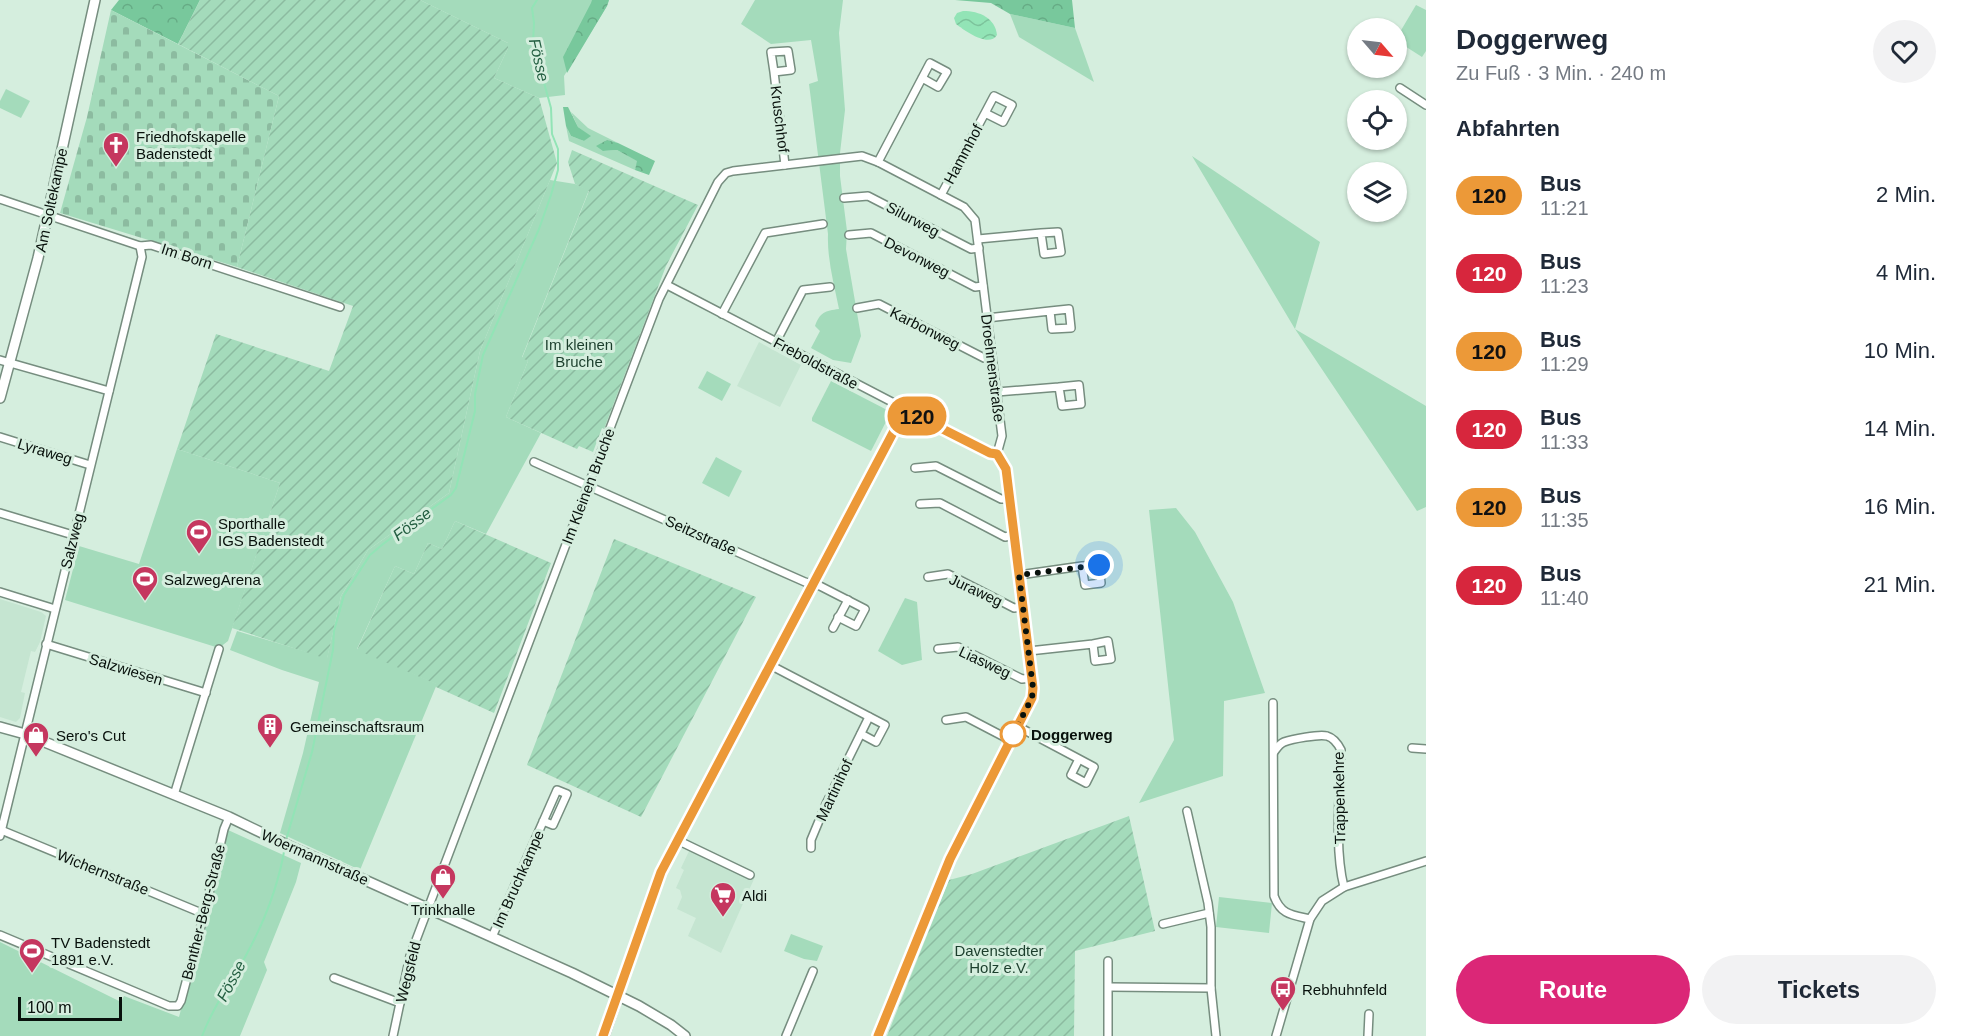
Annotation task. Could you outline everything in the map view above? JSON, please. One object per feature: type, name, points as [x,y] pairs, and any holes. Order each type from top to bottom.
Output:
[{"type":"street","name":"Am Soltekampe","points":[[0,398],[5,361],[38,258],[95,0]]},
{"type":"street","name":"Kruschhof","points":[[774,72],[785,165]]},
{"type":"street","points":[[878,162],[922,78]]},
{"type":"street","points":[[1400,88],[1426,105]]},
{"type":"street","name":"Hammhof","points":[[941,195],[985,113]]},
{"type":"street","name":"Droehnenstraße","points":[[833,159],[862,156],[878,162],[964,207],[975,220],[1002,436],[997,454],[1006,469],[1032,678],[1032,698],[950,859],[878,1036]]},
{"type":"street","name":"Im Kleinen Bruche","points":[[428,908],[659,299],[722,177],[733,171],[833,159]]},
{"type":"street","name":"Silurweg","points":[[844,198],[868,196],[971,249],[979,248]]},
{"type":"street","name":"Im Born","points":[[0,199],[140,246],[151,245],[340,307]]},
{"type":"street","points":[[722,315],[765,233],[823,224]]},
{"type":"street","name":"Devonweg","points":[[849,235],[871,233],[975,287],[983,286]]},
{"type":"street","points":[[978,239],[1041,233]]},
{"type":"street","name":"Salzweg","points":[[1,833],[142,257],[140,246]]},
{"type":"street","name":"Freboldstraße","points":[[667,285],[905,410],[990,453],[997,454]]},
{"type":"street","points":[[776,342],[803,290],[830,287]]},
{"type":"street","name":"Karbonweg","points":[[857,308],[879,304],[984,358],[992,357]]},
{"type":"street","points":[[987,318],[1050,311]]},
{"type":"street","points":[[5,361],[109,391]]},
{"type":"street","points":[[997,392],[1059,387]]},
{"type":"street","points":[[603,1036],[622,997],[661,872],[905,410]]},
{"type":"street","name":"Lyraweg","points":[[0,437],[90,465]]},
{"type":"street","name":"Seitzstraße","points":[[534,462],[848,600]]},
{"type":"street","points":[[915,468],[936,466],[1001,499],[1009,499]]},
{"type":"street","points":[[920,504],[939,503],[1005,537],[1014,536]]},
{"type":"street","points":[[0,513],[73,535]]},
{"type":"street","points":[[1019,575],[1082,566]]},
{"type":"street","name":"Juraweg","points":[[928,577],[948,574],[1014,608],[1023,607]]},
{"type":"street","points":[[0,592],[55,609]]},
{"type":"street","points":[[833,628],[838,617],[848,600],[865,609],[856,626],[838,617]]},
{"type":"street","name":"Salzwiesen","points":[[46,644],[206,693]]},
{"type":"street","points":[[1029,651],[1093,644]]},
{"type":"street","name":"Liasweg","points":[[938,649],[958,647],[1022,679],[1032,678]]},
{"type":"street","points":[[174,795],[219,649]]},
{"type":"street","points":[[770,665],[885,725],[876,742],[861,734]]},
{"type":"street","points":[[1273,703],[1274,896],[1277,905],[1283,911],[1310,919]]},
{"type":"street","name":"Martinihof","points":[[812,848],[811,840],[822,813],[869,717]]},
{"type":"street","points":[[946,720],[966,717],[1010,740]]},
{"type":"street","points":[[1017,726],[1079,759]]},
{"type":"street","name":"Woermannstraße","points":[[0,727],[25,734],[229,817],[622,997],[671,1025],[685,1036]]},
{"type":"street","name":"Trappenkehre","points":[[1274,752],[1285,742],[1319,736],[1328,736],[1339,745],[1341,750],[1339,846],[1340,872],[1344,887]]},
{"type":"street","points":[[1412,748],[1426,749]]},
{"type":"street","name":"Im Bruchkampe","points":[[492,937],[543,821],[557,790],[567,794],[553,825],[543,821]]},
{"type":"street","points":[[1187,811],[1211,927],[1211,988],[1216,1036]]},
{"type":"street","name":"Benther-Berg-Straße","points":[[0,935],[169,1006],[178,1006],[229,817]]},
{"type":"street","name":"Wichernstraße","points":[[1,833],[204,914]]},
{"type":"street","points":[[677,840],[750,875]]},
{"type":"street","points":[[1276,1036],[1310,919],[1322,901],[1344,887],[1426,861]]},
{"type":"street","name":"Wegsfeld","points":[[393,1036],[410,956],[428,908]]},
{"type":"street","points":[[1163,924],[1209,914]]},
{"type":"street","points":[[1108,961],[1108,1036]]},
{"type":"street","points":[[786,1036],[813,971]]},
{"type":"street","points":[[334,978],[400,1003]]},
{"type":"street","points":[[1109,987],[1211,988]]},
{"type":"street","points":[[1368,1036],[1369,1014]]},
{"type":"shaded area","points":[[759,342],[801,365],[780,407],[737,386]]},
{"type":"shaded area","points":[[0,599],[41,612],[46,616],[40,642],[35,652],[31,651],[21,692],[25,693],[20,718],[16,722],[0,717]]},
{"type":"shaded area","points":[[690,849],[754,879],[721,953],[688,936],[696,918],[677,909],[682,897],[680,890],[676,888],[684,870],[681,868]]},
{"type":"green space","points":[[119,0],[200,0],[178,44],[111,10]]},
{"type":"green space","points":[[200,0],[420,0],[508,43],[508,48],[494,78],[539,98],[557,163],[480,351],[449,493],[368,550],[341,596],[327,659],[232,628],[280,483],[177,449],[216,334],[329,371],[353,306],[237,267],[279,96],[178,44]]},
{"type":"green space","points":[[420,0],[609,0],[564,76],[565,95],[539,98],[494,78],[508,48],[508,43]]},
{"type":"green space","points":[[592,0],[609,0],[567,73],[563,57]]},
{"type":"green space","points":[[755,0],[843,0],[839,33],[845,110],[840,176],[847,231],[846,249],[861,336],[851,363],[833,360],[811,348],[820,331],[815,326],[821,315],[839,309],[830,262],[809,84],[818,81],[811,40],[771,44],[741,24]]},
{"type":"green space","points":[[955,0],[1072,0],[1075,28],[1010,14],[991,3]]},
{"type":"green space","points":[[1416,5],[1426,10],[1426,51],[1422,57],[1407,47],[1407,20]]},
{"type":"green space","points":[[111,10],[279,96],[237,267],[60,213],[87,117]]},
{"type":"green space","points":[[1010,14],[1075,28],[1094,82],[1019,37]]},
{"type":"green space","points":[[6,89],[30,101],[21,118],[0,108],[0,101]]},
{"type":"green space","points":[[563,107],[568,107],[578,127],[591,136],[584,141],[571,136],[566,126]]},
{"type":"green space","points":[[571,112],[588,128],[618,143],[606,140],[603,151],[617,150],[638,161],[635,170],[569,141],[566,126],[571,136],[584,141],[590,136],[578,127]]},
{"type":"green space","points":[[607,140],[655,161],[649,175],[635,170],[637,161],[617,150],[603,151],[596,146]]},
{"type":"green space","name":"Im kleinen Bruche","points":[[572,150],[698,205],[666,266],[604,429],[602,428],[593,452],[579,446],[577,449],[506,417],[528,361],[522,358],[589,191],[575,184],[568,162]]},
{"type":"green space","points":[[1192,156],[1320,242],[1295,329]]},
{"type":"green space","points":[[550,180],[575,184],[589,190],[522,357],[528,361],[506,417],[541,433],[486,534],[455,521],[442,549],[428,543],[414,574],[395,566],[357,649],[437,684],[360,870],[280,833],[303,753],[319,682],[230,650],[237,631],[327,658],[341,596],[368,550],[449,493],[480,351]]},
{"type":"green space","points":[[1295,329],[1426,406],[1426,507],[1417,511]]},
{"type":"green space","points":[[707,371],[731,384],[722,401],[698,388]]},
{"type":"green space","points":[[831,381],[891,412],[871,451],[812,421]]},
{"type":"green space","name":"Sporthalle IGS Badenstedt","points":[[177,449],[280,483],[228,641],[219,648],[65,600],[79,546],[139,564]]},
{"type":"green space","points":[[716,457],[742,471],[729,497],[702,483]]},
{"type":"green space","points":[[1176,508],[1195,532],[1233,602],[1265,693],[1224,701],[1223,776],[1139,803],[1174,740],[1149,510]]},
{"type":"green space","points":[[455,521],[551,563],[494,713],[436,687],[436,684],[357,650],[395,566],[414,574],[428,543],[442,549]]},
{"type":"green space","points":[[614,539],[756,597],[641,817],[527,765]]},
{"type":"green space","points":[[905,598],[917,602],[922,660],[902,665],[878,651]]},
{"type":"green space","name":"Davenstedter Holz e.V.","points":[[1129,816],[1155,931],[1075,951],[1074,1036],[887,1036],[949,880],[972,874]]},
{"type":"green space","points":[[228,830],[301,863],[296,882],[264,962],[267,970],[240,1036],[0,1036],[0,942],[121,1002],[124,996],[179,1017]]},
{"type":"green space","points":[[1219,897],[1272,903],[1269,933],[1216,927]]},
{"type":"green space","points":[[791,934],[823,946],[817,961],[804,959],[784,951]]},
{"type":"water","points":[[975,12],[986,17],[993,24],[997,35],[993,39],[983,39],[960,27],[954,18],[957,13]]},
{"type":"waterway","name":"Fösse","points":[[286,840],[312,752],[333,650],[334,631],[344,595],[370,555],[451,495],[456,488],[475,411],[475,394],[483,355],[539,229],[551,195],[558,170],[558,149],[552,134],[551,108],[533,43],[532,8],[537,0]]},
{"type":"waterway","name":"Fösse","points":[[202,1036],[264,918],[279,875],[285,846]]},
{"type":"bus line","name":"120","points":[[603,1036],[661,872],[905,410],[990,453],[997,454],[1003,462],[1006,469],[1033,688],[1032,698],[950,859],[878,1036]]},
{"type":"place","name":"Friedhofskapelle Badenstedt","points":[[116,168]]},
{"type":"place","name":"Sporthalle IGS Badenstedt","points":[[199,555]]},
{"type":"place","name":"SalzwegArena","points":[[145,602]]},
{"type":"place","name":"Doggerweg","points":[[1013,734]]},
{"type":"place","name":"Gemeinschaftsraum","points":[[270,749]]},
{"type":"place","name":"Sero's Cut","points":[[36,758]]},
{"type":"place","name":"Trinkhalle","points":[[443,900]]},
{"type":"place","name":"Aldi","points":[[723,918]]},
{"type":"place","name":"TV Badenstedt 1891 e.V.","points":[[32,974]]},
{"type":"place","name":"Rebhuhnfeld","points":[[1283,1012]]},
{"type":"route","points":[[1013,734],[1032,698],[1033,688],[1019,575],[1099,565]]}]
